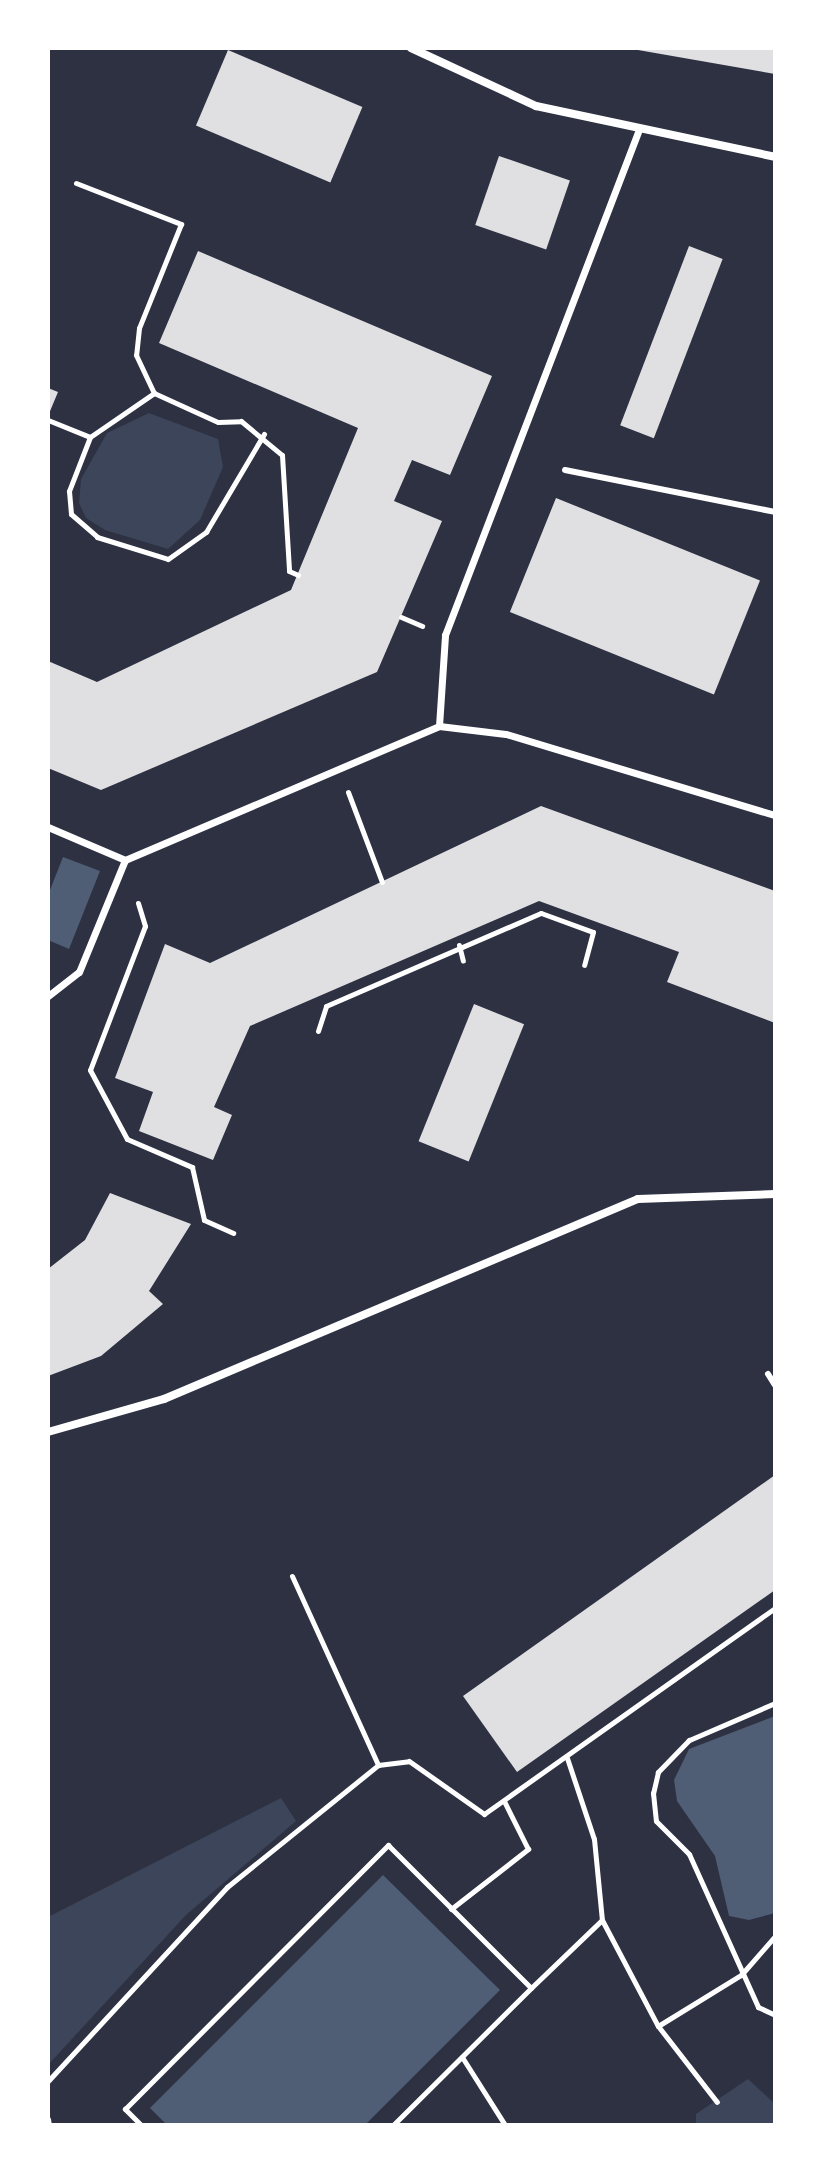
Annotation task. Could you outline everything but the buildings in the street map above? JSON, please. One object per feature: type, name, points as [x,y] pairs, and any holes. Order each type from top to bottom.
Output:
[{"type":"street","points":[[411,48],[536,106],[638,132],[775,157]]},
{"type":"street","points":[[439,726],[445,635],[638,132]]},
{"type":"street","points":[[48,996],[79,972],[125,860],[439,726],[506,734],[775,815]]},
{"type":"street","points":[[48,827],[125,860]]},
{"type":"street","points":[[48,1432],[164,1399],[638,1199],[775,1194]]},
{"type":"lane","points":[[565,470],[775,512]]},
{"type":"lane","points":[[768,1374],[775,1385]]},
{"type":"path","points":[[76,183],[181,224],[139,328],[136,355],[154,393],[179,410],[264,434],[282,455],[289,571],[298,575]]},
{"type":"path","points":[[154,393],[90,437],[69,491],[71,514],[97,537],[168,559],[206,532],[264,434]]},
{"type":"path","points":[[48,420],[90,437]]},
{"type":"path","points":[[339,768],[382,882]]},
{"type":"path","points":[[125,860],[145,926],[90,1070],[127,1139],[192,1167],[204,1220],[233,1233]]},
{"type":"path","points":[[318,1031],[326,1006],[459,945],[541,913],[593,932],[584,965]]},
{"type":"path","points":[[459,945],[463,961]]},
{"type":"path","points":[[409,957],[413,965]]},
{"type":"path","points":[[292,1576],[378,1765]]},
{"type":"path","points":[[48,2081],[227,1887],[378,1765],[409,1761],[484,1814],[775,1608]]},
{"type":"path","points":[[775,1703],[689,1740],[658,1772],[653,1793],[656,1821],[689,1854],[758,2007],[775,2015]]},
{"type":"path","points":[[567,1758],[594,1839],[602,1920],[658,2026],[717,2102]]},
{"type":"path","points":[[451,1909],[528,1849],[504,1801]]},
{"type":"path","points":[[141,2125],[125,2109],[388,1845],[531,1988]]},
{"type":"path","points":[[393,2125],[602,1920]]},
{"type":"path","points":[[658,2026],[741,1975],[775,1936]]},
{"type":"path","points":[[462,2057],[505,2125]]},
{"type":"shaded area","points":[[149,413],[218,439],[223,467],[200,520],[168,549],[105,530],[86,518],[79,503],[81,479],[107,433]]},
{"type":"shaded area","points":[[63,857],[100,871],[69,949],[48,940],[48,895]]},
{"type":"shaded area","points":[[775,1716],[775,1913],[749,1920],[729,1916],[715,1856],[677,1801],[674,1780],[689,1749]]},
{"type":"shaded area","points":[[281,1798],[296,1821],[186,1915],[48,2065],[48,1917]]},
{"type":"shaded area","points":[[383,1875],[500,1990],[365,2125],[167,2125],[150,2108]]},
{"type":"shaded area","points":[[748,2079],[775,2104],[775,2125],[696,2125],[696,2114]]}]
